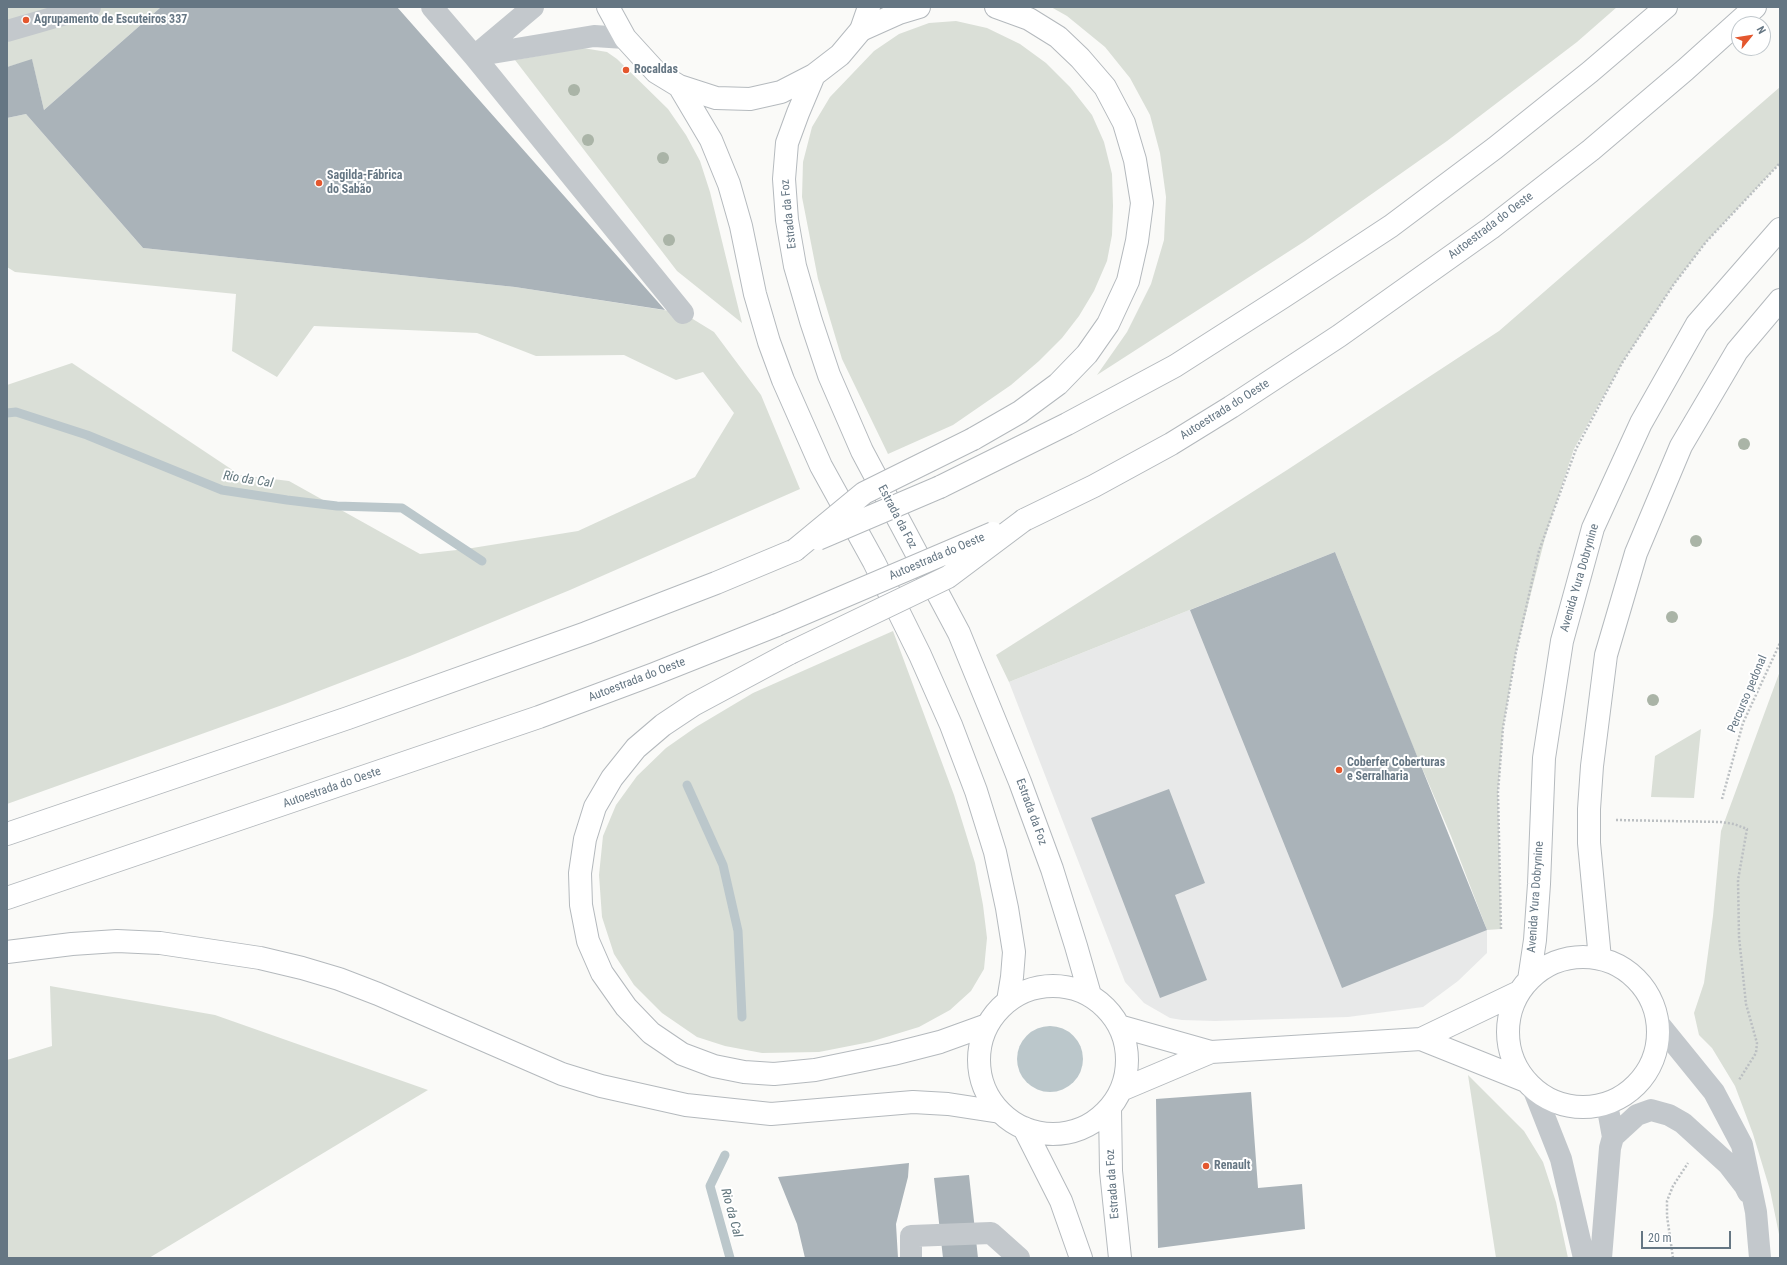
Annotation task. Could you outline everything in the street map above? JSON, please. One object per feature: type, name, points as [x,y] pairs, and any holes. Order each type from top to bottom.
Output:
[{"type":"main road","points":[[608,7],[625,38],[656,72],[679,86],[716,98],[750,100],[781,92],[814,75],[840,55],[861,30],[869,7]]},
{"type":"main road","points":[[861,30],[900,13],[919,7]]},
{"type":"main road","points":[[795,550],[864,493],[973,438],[1020,412],[1058,384],[1087,354],[1108,324],[1128,281],[1137,242],[1142,203],[1135,160],[1124,123],[1105,87],[1080,58],[1058,37],[1029,19],[996,7]]},
{"type":"main road","points":[[7,834],[356,716],[586,633],[716,583],[940,487],[1067,424],[1175,366],[1391,226],[1495,148],[1590,72],[1666,7]]},
{"type":"main road","name":"Autoestrada do Oeste","points":[[7,898],[532,719],[654,674],[776,625],[1024,520],[1094,486],[1171,444],[1231,407],[1346,331],[1490,228],[1591,150],[1685,70],[1754,7]]},
{"type":"main road","name":"Estrada da Foz","points":[[814,75],[798,112],[787,143],[784,179],[787,220],[795,266],[811,321],[829,374],[862,451],[959,634],[1020,782],[1052,869],[1090,995]]},
{"type":"main road","points":[[679,86],[711,140],[729,184],[741,226],[755,294],[769,342],[783,380],[821,466],[874,562],[920,655],[951,725],[976,791],[995,852],[1007,908],[1014,952],[1008,1001]]},
{"type":"main road","name":"Avenida Yura Dobrynine","points":[[1524,986],[1535,940],[1539,884],[1544,758],[1562,641],[1593,528],[1641,423],[1697,324],[1780,229]]},
{"type":"main road","points":[[1600,958],[1588,843],[1592,766],[1606,655],[1636,553],[1681,446],[1736,351],[1780,300]]},
{"type":"main road","points":[[987,1025],[940,1042],[893,1054],[815,1070],[774,1074],[744,1072],[714,1066],[682,1054],[651,1033],[626,1007],[602,973],[588,941],[580,905],[580,873],[594,807],[612,778],[636,748],[663,725],[693,705],[790,653],[948,577],[1024,520]]},
{"type":"main road","points":[[7,952],[72,944],[117,941],[160,943],[260,958],[339,979],[378,994],[562,1074],[601,1086],[686,1105],[772,1114],[913,1102],[948,1104],[1000,1112]]},
{"type":"main road","points":[[1121,1090],[1212,1052],[1422,1039],[1524,986],[1544,967],[1562,960],[1581,957],[1600,958],[1612,962],[1629,972],[1643,986],[1657,1016],[1658,1023],[1657,1048],[1648,1072],[1630,1091],[1608,1104],[1588,1108],[1568,1106],[1550,1100],[1530,1085],[1422,1039]]},
{"type":"main road","points":[[1048,986],[1070,987],[1090,995],[1106,1008],[1119,1026],[1126,1046],[1127,1068],[1121,1090],[1110,1109],[1091,1124],[1070,1133],[1046,1134],[1024,1128],[1011,1121],[1000,1112],[986,1093],[980,1070],[980,1047],[987,1025],[996,1012],[1008,1001],[1027,990],[1048,986]]},
{"type":"main road","points":[[1524,986],[1510,1014],[1508,1038],[1514,1061],[1530,1085]]},
{"type":"main road","points":[[1119,1026],[1212,1052]]},
{"type":"main road","name":"Estrada da Foz","points":[[1110,1109],[1111,1171],[1120,1258]]},
{"type":"main road","points":[[1024,1128],[1061,1201],[1081,1258]]},
{"type":"street","points":[[7,31],[90,7]]},
{"type":"street","points":[[432,7],[474,56],[683,313]]},
{"type":"street","points":[[474,56],[533,7]]},
{"type":"street","points":[[474,56],[594,36],[625,38]]},
{"type":"street","points":[[1658,1023],[1714,1092],[1742,1145],[1756,1212],[1760,1258]]},
{"type":"street","points":[[1530,1085],[1561,1159],[1584,1258]]},
{"type":"street","points":[[1601,1258],[1610,1148],[1613,1136],[1608,1104]]},
{"type":"street","points":[[1613,1136],[1637,1115],[1651,1110],[1669,1115],[1683,1123],[1728,1164],[1745,1186],[1756,1212]]},
{"type":"street","points":[[911,1258],[911,1236],[991,1233],[1019,1258]]},
{"type":"path","name":"Percurso pedonal","points":[[1722,799],[1744,723],[1780,643]]},
{"type":"path","points":[[1589,819],[1722,822],[1734,824],[1747,829],[1738,880],[1739,937],[1746,1004],[1756,1035],[1757,1050],[1722,1107]]},
{"type":"path","points":[[1673,1258],[1667,1216],[1669,1194],[1702,1140]]},
{"type":"shaded area","points":[[7,7],[161,7],[44,110],[32,60],[7,67]]},
{"type":"shaded area","points":[[1051,7],[1617,7],[1577,42],[1447,141],[1305,241],[1097,375],[1127,332],[1151,284],[1164,240],[1166,197],[1160,153],[1150,115],[1130,78],[1105,47],[1067,16]]},
{"type":"shaded area","points":[[956,21],[987,28],[1020,44],[1046,63],[1070,87],[1092,115],[1104,142],[1112,174],[1112,235],[1107,261],[1094,291],[1079,316],[1062,338],[1039,361],[1011,385],[953,425],[888,454],[842,359],[818,279],[802,197],[803,162],[812,127],[830,97],[874,51],[899,34],[929,23]]},
{"type":"shaded area","points":[[583,48],[607,52],[617,59],[668,109],[686,135],[700,161],[710,192],[742,323],[677,271],[515,60]]},
{"type":"shaded area","points":[[1780,87],[1780,163],[1706,242],[1674,284],[1622,363],[1574,449],[1546,534],[1516,652],[1503,728],[1498,792],[1501,929],[1487,930],[1451,836],[1411,742],[1335,552],[1009,682],[996,655],[1287,470],[1499,331]]},
{"type":"shaded area","points":[[26,114],[143,248],[515,287],[683,313],[714,332],[761,395],[800,489],[570,590],[410,656],[285,704],[7,804],[7,385],[72,363],[240,475],[289,481],[420,554],[466,549],[578,531],[695,477],[734,413],[703,372],[676,380],[624,355],[536,356],[477,333],[314,326],[277,377],[232,351],[236,294],[15,272],[7,267],[7,118]]},
{"type":"shaded area","points":[[1335,552],[1411,742],[1446,843],[1487,930],[1487,953],[1458,981],[1423,1007],[1348,1017],[1215,1021],[1170,1018],[1144,1003],[1125,982],[1009,682]]},
{"type":"shaded area","points":[[893,631],[954,795],[975,863],[983,905],[987,938],[984,969],[971,991],[950,1010],[919,1027],[870,1042],[819,1052],[762,1053],[725,1046],[697,1037],[662,1013],[634,985],[614,954],[602,917],[599,875],[603,836],[616,805],[637,776],[666,748],[696,727],[753,693]]},
{"type":"shaded area","points":[[1780,671],[1780,1239],[1770,1190],[1753,1134],[1735,1086],[1712,1048],[1699,1035],[1694,1013],[1704,983],[1713,916],[1721,831]]},
{"type":"shaded area","points":[[1701,729],[1694,798],[1651,797],[1655,756]]},
{"type":"shaded area","points":[[50,986],[215,1015],[428,1090],[149,1258],[7,1258],[7,1060],[52,1046]]},
{"type":"shaded area","points":[[1044,1026],[1056,1026],[1068,1031],[1078,1041],[1083,1053],[1081,1072],[1068,1087],[1056,1092],[1044,1092],[1032,1087],[1022,1077],[1017,1065],[1017,1053],[1022,1041],[1032,1031]]},
{"type":"shaded area","points":[[1468,1075],[1524,1131],[1543,1162],[1556,1202],[1568,1258],[1496,1258]]},
{"type":"building","name":"Sagilda-Fábrica do Sabão","points":[[161,7],[397,7],[665,310],[515,287],[143,248],[26,114],[7,118],[7,67],[32,59],[44,110]]},
{"type":"building","name":"Coberfer Coberturas e Serralharia","points":[[1335,552],[1487,930],[1342,988],[1190,610]]},
{"type":"building","points":[[1169,789],[1205,883],[1175,895],[1207,980],[1160,998],[1091,818]]},
{"type":"building","name":"Renault","points":[[1251,1092],[1258,1188],[1302,1184],[1305,1229],[1158,1248],[1156,1099]]},
{"type":"building","points":[[909,1163],[908,1177],[896,1224],[898,1258],[805,1258],[797,1224],[778,1177]]},
{"type":"building","points":[[969,1175],[978,1258],[943,1258],[934,1178]]},
{"type":"waterway","name":"Rio da Cal","points":[[7,413],[16,412],[87,435],[222,490],[337,506],[402,508],[482,561]]},
{"type":"waterway","points":[[687,785],[723,865],[738,931],[742,1017]]},
{"type":"waterway","name":"Rio da Cal","points":[[725,1155],[710,1186],[730,1258]]},
{"type":"place","name":"Agrupamento de Escuteiros 337","points":[[26,20]]},
{"type":"place","name":"Rocaldas","points":[[626,70]]},
{"type":"place","name":"Sagilda-Fábrica do Sabão","points":[[319,183]]},
{"type":"place","name":"Coberfer Coberturas e Serralharia","points":[[1339,770]]},
{"type":"place","name":"Renault","points":[[1206,1166]]}]
